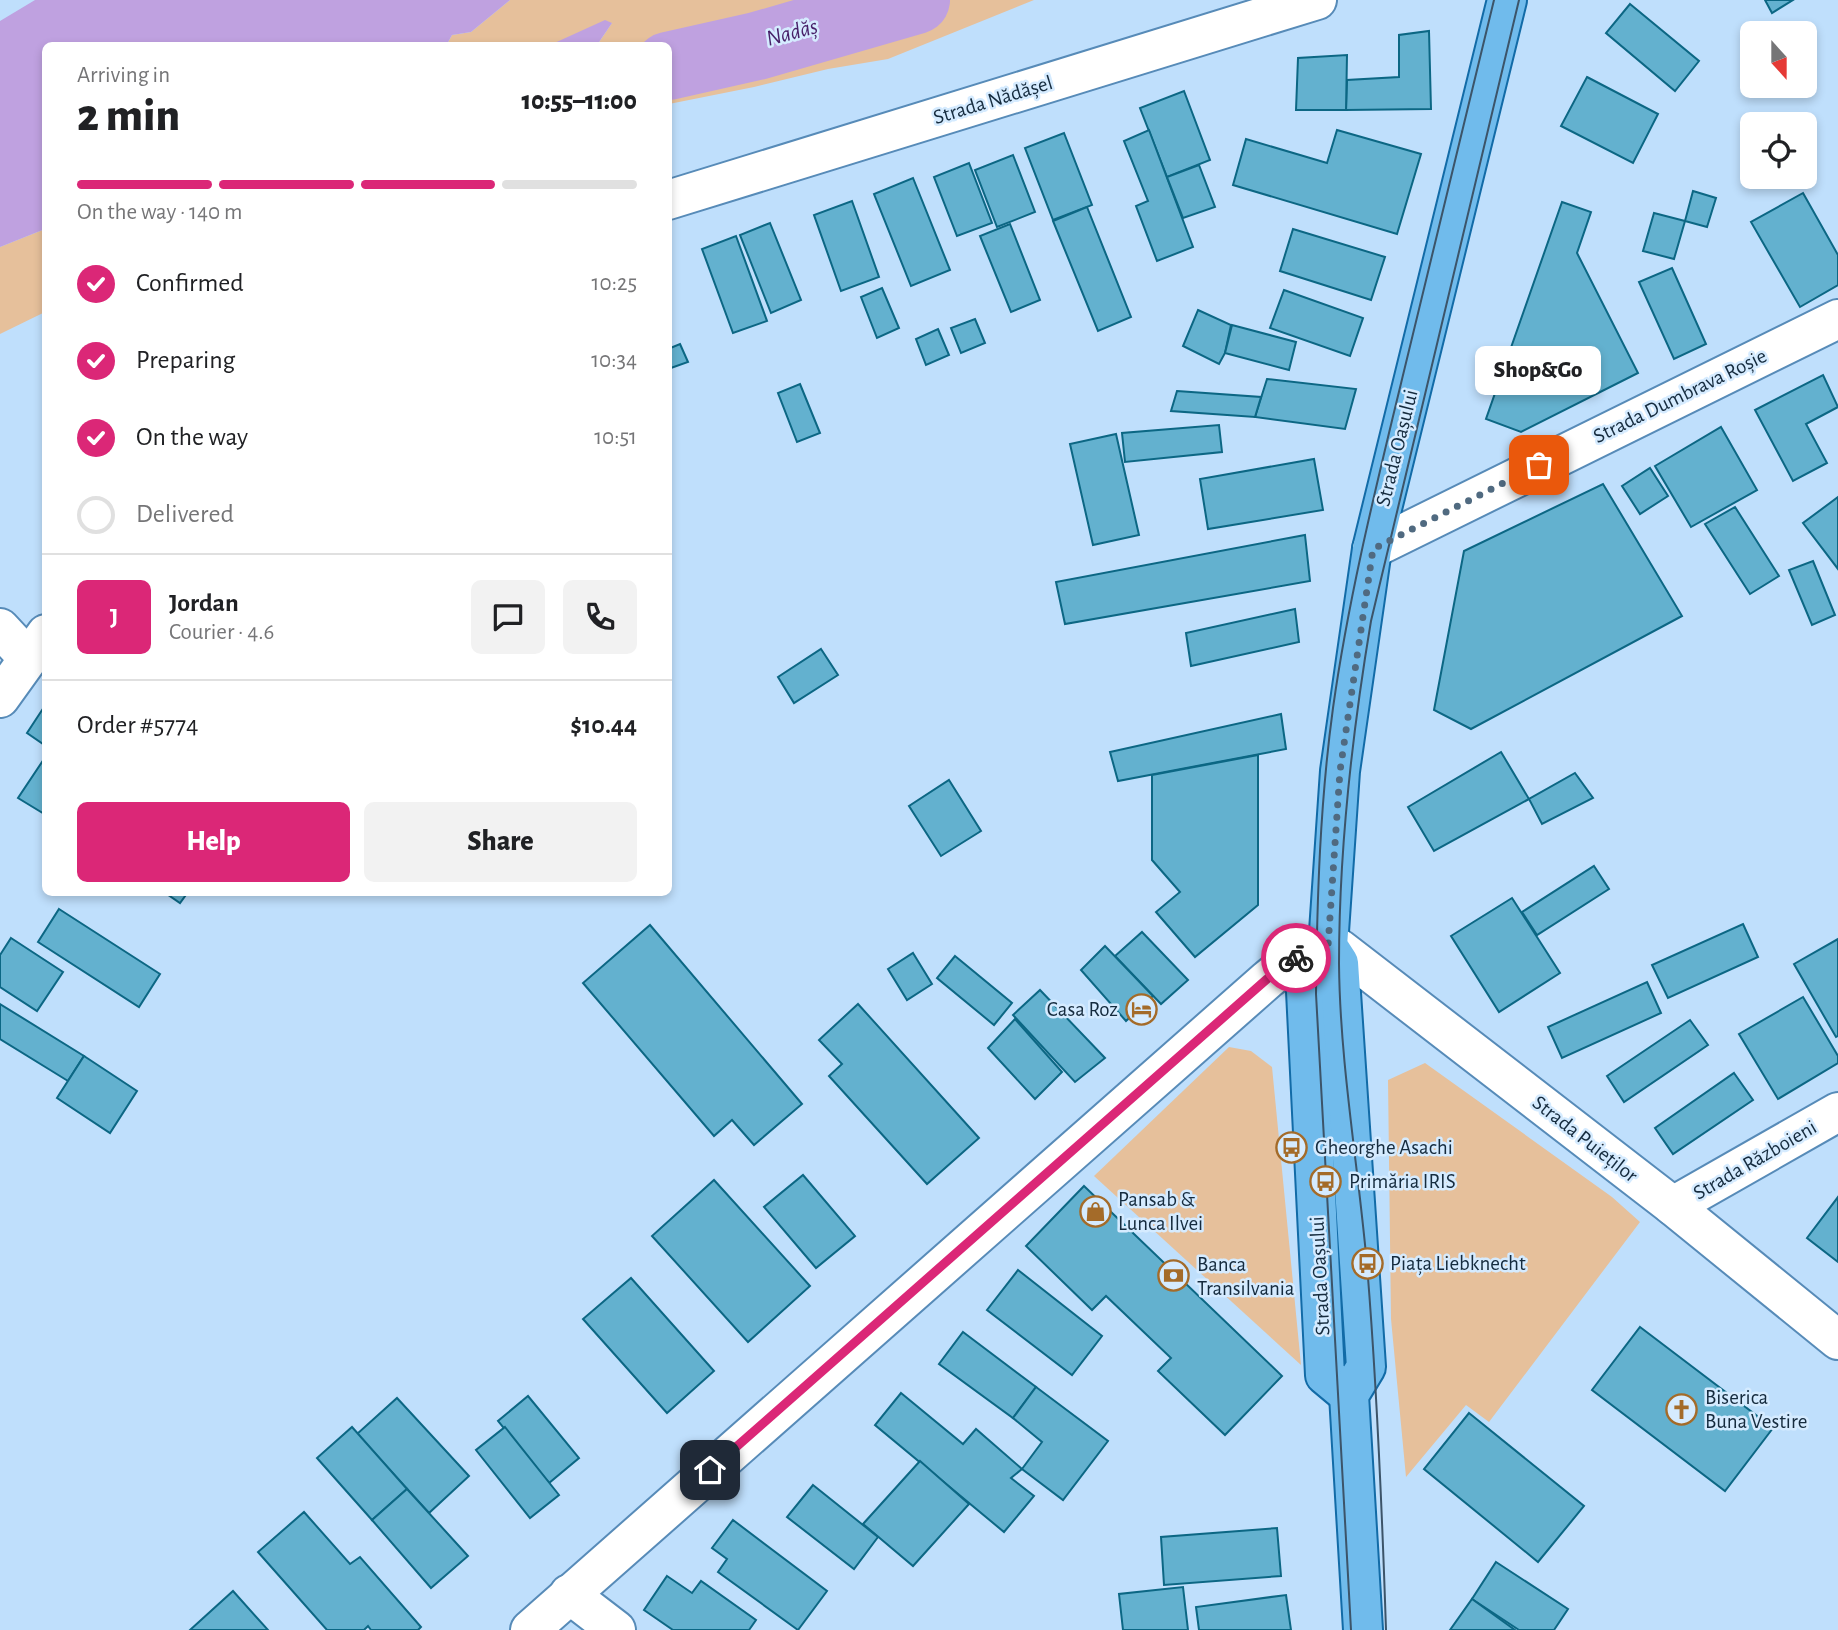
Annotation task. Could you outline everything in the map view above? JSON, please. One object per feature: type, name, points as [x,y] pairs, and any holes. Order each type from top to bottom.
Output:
[{"type":"main road","name":"Strada Oașului","points":[[1363,1630],[1349,1395],[1325,1375],[1305,971],[1328,946],[1340,771],[1373,549],[1507,0]]},
{"type":"street","name":"Strada Nădășel","points":[[672,199],[1317,0]]},
{"type":"street","name":"Strada Dumbrava Roșie","points":[[1373,549],[1838,319]]},
{"type":"street","points":[[0,628],[36,646],[0,698]]},
{"type":"street","name":"Strada Puieților","points":[[1328,946],[1340,949],[1672,1206],[1838,1339]]},
{"type":"street","points":[[530,1630],[1267,979],[1292,960],[1316,947],[1328,946]]},
{"type":"street","name":"Strada Războieni","points":[[1672,1206],[1838,1112]]},
{"type":"street","points":[[569,1594],[616,1630]]},
{"type":"shaded area","points":[[35,0],[510,0],[471,32],[452,35],[448,42],[42,42],[42,230],[0,247],[0,21]]},
{"type":"shaded area","points":[[510,0],[1034,0],[888,59],[828,69],[672,103],[672,42],[599,42],[612,23],[558,42],[448,42],[452,35],[471,32]]},
{"type":"shaded area","points":[[605,20],[612,23],[599,42],[557,42]]},
{"type":"shaded area","points":[[42,230],[42,313],[0,334],[0,247]]},
{"type":"shaded area","points":[[1229,1047],[1251,1051],[1272,1067],[1301,1365],[1094,1176]]},
{"type":"shaded area","points":[[1425,1063],[1612,1197],[1640,1222],[1489,1422],[1466,1405],[1406,1477],[1391,1319],[1388,1080]]},
{"type":"building","points":[[1765,0],[1793,0],[1772,13]]},
{"type":"building","points":[[1630,4],[1699,61],[1675,91],[1606,33]]},
{"type":"building","points":[[1429,31],[1431,109],[1346,110],[1347,80],[1399,77],[1399,35]]},
{"type":"building","points":[[1347,55],[1346,110],[1296,110],[1298,58]]},
{"type":"building","points":[[1587,77],[1658,114],[1633,163],[1561,126]]},
{"type":"building","points":[[1184,91],[1210,160],[1167,177],[1140,108]]},
{"type":"building","points":[[1149,130],[1193,247],[1157,261],[1136,206],[1148,201],[1124,141]]},
{"type":"building","points":[[1337,130],[1421,154],[1397,234],[1233,185],[1246,139],[1327,163]]},
{"type":"building","points":[[1064,133],[1092,205],[1053,220],[1025,148]]},
{"type":"building","points":[[1013,155],[1035,212],[997,227],[975,170]]},
{"type":"building","points":[[969,163],[992,223],[957,236],[934,177]]},
{"type":"building","points":[[1199,165],[1215,207],[1183,218],[1167,177]]},
{"type":"building","points":[[913,178],[950,270],[911,286],[874,194]]},
{"type":"building","points":[[1693,191],[1716,198],[1707,227],[1685,221]]},
{"type":"building","points":[[1803,193],[1838,255],[1838,285],[1800,307],[1751,222]]},
{"type":"building","points":[[852,201],[879,277],[841,291],[814,215]]},
{"type":"building","points":[[1562,202],[1591,212],[1577,253],[1638,373],[1521,432],[1486,419]]},
{"type":"building","points":[[1087,207],[1131,317],[1098,331],[1053,221]]},
{"type":"building","points":[[1654,213],[1685,221],[1674,259],[1643,251]]},
{"type":"building","points":[[770,223],[801,300],[771,313],[740,235]]},
{"type":"building","points":[[1010,224],[1040,300],[1011,312],[980,236]]},
{"type":"building","points":[[1293,229],[1385,257],[1371,300],[1280,271]]},
{"type":"building","points":[[736,236],[767,321],[733,333],[702,249]]},
{"type":"building","points":[[1672,268],[1706,344],[1674,359],[1639,282]]},
{"type":"building","points":[[882,288],[899,328],[877,338],[861,297]]},
{"type":"building","points":[[1284,290],[1363,318],[1350,356],[1270,328]]},
{"type":"building","points":[[1198,310],[1231,325],[1225,353],[1219,364],[1183,346]]},
{"type":"building","points":[[975,319],[985,343],[961,353],[951,328]]},
{"type":"building","points":[[1232,325],[1296,342],[1289,370],[1225,353]]},
{"type":"building","points":[[938,329],[949,355],[926,365],[916,339]]},
{"type":"building","points":[[680,344],[688,362],[672,368],[672,347]]},
{"type":"building","points":[[1823,375],[1838,407],[1806,424],[1827,463],[1793,481],[1755,410]]},
{"type":"building","points":[[1267,379],[1356,389],[1345,429],[1255,417]]},
{"type":"building","points":[[800,384],[820,433],[797,442],[778,393]]},
{"type":"building","points":[[1177,391],[1261,397],[1255,417],[1171,411]]},
{"type":"building","points":[[1219,425],[1222,452],[1125,462],[1122,433]]},
{"type":"building","points":[[1721,427],[1757,490],[1691,527],[1655,466]]},
{"type":"building","points":[[1116,434],[1139,535],[1093,545],[1070,444]]},
{"type":"building","points":[[1314,459],[1323,510],[1208,529],[1200,479]]},
{"type":"building","points":[[1650,468],[1668,496],[1640,514],[1622,486]]},
{"type":"building","points":[[1603,484],[1682,616],[1471,729],[1434,710],[1464,551]]},
{"type":"building","points":[[1838,497],[1838,569],[1803,523]]},
{"type":"building","points":[[1735,507],[1779,576],[1750,594],[1705,524]]},
{"type":"building","points":[[1305,535],[1310,581],[1065,624],[1056,582]]},
{"type":"building","points":[[1813,561],[1835,615],[1812,625],[1789,570]]},
{"type":"building","points":[[1295,609],[1299,642],[1191,666],[1186,633]]},
{"type":"building","points":[[821,649],[838,675],[794,703],[778,677]]},
{"type":"building","points":[[42,710],[42,743],[27,733]]},
{"type":"building","points":[[1281,714],[1286,749],[1118,781],[1110,752]]},
{"type":"building","points":[[1501,752],[1529,799],[1434,851],[1408,807]]},
{"type":"building","points":[[1258,755],[1258,905],[1195,957],[1156,912],[1180,892],[1152,860],[1152,775]]},
{"type":"building","points":[[42,762],[42,813],[18,798]]},
{"type":"building","points":[[1575,773],[1593,798],[1542,824],[1529,799]]},
{"type":"building","points":[[949,780],[981,831],[941,856],[909,806]]},
{"type":"building","points":[[1594,866],[1609,889],[1537,935],[1522,912]]},
{"type":"building","points":[[170,896],[185,896],[180,903]]},
{"type":"building","points":[[1512,898],[1560,973],[1499,1012],[1451,936]]},
{"type":"building","points":[[59,909],[160,974],[139,1007],[38,942]]},
{"type":"building","points":[[1743,924],[1758,957],[1668,998],[1652,965]]},
{"type":"building","points":[[650,925],[802,1104],[754,1145],[732,1120],[714,1136],[583,983]]},
{"type":"building","points":[[1142,932],[1188,980],[1161,1004],[1115,956]]},
{"type":"building","points":[[11,938],[63,972],[37,1011],[0,987],[0,955]]},
{"type":"building","points":[[1838,939],[1838,1036],[1836,1037],[1794,964]]},
{"type":"building","points":[[1105,946],[1153,996],[1126,1021],[1081,970]]},
{"type":"building","points":[[913,953],[932,984],[907,1000],[888,969]]},
{"type":"building","points":[[955,956],[1012,1003],[994,1025],[937,978]]},
{"type":"building","points":[[1647,982],[1661,1013],[1562,1058],[1548,1027]]},
{"type":"building","points":[[1040,990],[1105,1058],[1075,1082],[1013,1015]]},
{"type":"building","points":[[1803,997],[1838,1056],[1838,1063],[1778,1099],[1739,1034]]},
{"type":"building","points":[[0,1004],[84,1056],[68,1081],[0,1039]]},
{"type":"building","points":[[858,1004],[979,1138],[927,1184],[829,1076],[842,1064],[819,1040]]},
{"type":"building","points":[[1015,1019],[1062,1072],[1035,1099],[988,1048]]},
{"type":"building","points":[[1690,1020],[1708,1045],[1624,1102],[1607,1076]]},
{"type":"building","points":[[84,1056],[137,1091],[110,1133],[57,1098]]},
{"type":"building","points":[[1734,1073],[1753,1100],[1673,1154],[1655,1128]]},
{"type":"building","points":[[803,1175],[855,1236],[816,1268],[764,1207]]},
{"type":"building","points":[[714,1180],[810,1286],[748,1342],[652,1236]]},
{"type":"building","points":[[1084,1186],[1282,1376],[1225,1435],[1158,1371],[1171,1358],[1106,1296],[1092,1310],[1026,1246]]},
{"type":"building","points":[[1838,1197],[1838,1262],[1807,1238]]},
{"type":"building","points":[[1018,1270],[1102,1336],[1072,1375],[987,1310]]},
{"type":"building","points":[[631,1278],[714,1371],[667,1413],[583,1319]]},
{"type":"building","name":"Biserica Buna Vestire","points":[[1640,1327],[1773,1428],[1725,1491],[1592,1390]]},
{"type":"building","points":[[963,1332],[1036,1387],[1013,1418],[939,1364]]},
{"type":"building","points":[[1036,1387],[1108,1441],[1063,1500],[1022,1469],[1042,1442],[1013,1418]]},
{"type":"building","points":[[901,1393],[963,1444],[976,1429],[1022,1469],[1011,1478],[1034,1496],[1004,1532],[875,1425]]},
{"type":"building","points":[[528,1396],[579,1458],[549,1483],[498,1421]]},
{"type":"building","points":[[397,1398],[469,1476],[429,1513],[357,1434]]},
{"type":"building","points":[[1469,1413],[1584,1506],[1538,1562],[1424,1469]]},
{"type":"building","points":[[352,1427],[407,1489],[372,1520],[317,1458]]},
{"type":"building","points":[[505,1427],[559,1495],[530,1518],[476,1450]]},
{"type":"building","points":[[920,1461],[969,1504],[913,1566],[863,1524]]},
{"type":"building","points":[[813,1485],[878,1537],[854,1569],[787,1517]]},
{"type":"building","points":[[407,1489],[468,1556],[431,1588],[372,1520]]},
{"type":"building","points":[[304,1512],[350,1564],[360,1557],[421,1627],[418,1630],[371,1630],[368,1626],[364,1630],[327,1630],[258,1552]]},
{"type":"building","points":[[733,1520],[827,1591],[798,1630],[718,1572],[727,1559],[712,1548]]},
{"type":"building","points":[[1277,1528],[1281,1576],[1164,1585],[1161,1537]]},
{"type":"building","points":[[1496,1562],[1568,1609],[1554,1630],[1519,1630],[1472,1599]]},
{"type":"building","points":[[667,1576],[692,1593],[701,1581],[756,1620],[749,1630],[673,1630],[644,1610]]},
{"type":"building","points":[[1183,1587],[1188,1630],[1123,1630],[1119,1594]]},
{"type":"building","points":[[233,1591],[268,1630],[190,1630]]},
{"type":"building","points":[[1286,1595],[1291,1630],[1199,1630],[1196,1607]]},
{"type":"building","points":[[1472,1599],[1515,1630],[1450,1630]]},
{"type":"waterway","name":"Nadăș","points":[[672,65],[757,46],[916,0]]},
{"type":"tram line","points":[[1351,1630],[1316,994],[1318,887],[1325,779],[1333,708],[1364,539],[1494,0]]},
{"type":"tram line","points":[[1386,1630],[1371,1310],[1340,1002],[1344,835],[1358,706],[1371,621],[1519,0]]},
{"type":"way so far","points":[[1296,958],[1316,947],[1328,946],[1340,771],[1373,549],[1539,465]]},
{"type":"place","name":"Shop&Go","points":[[1539,465]]},
{"type":"place","name":"Casa Roz","points":[[1141,1009]]},
{"type":"place","name":"Gheorghe Asachi","points":[[1292,1147]]},
{"type":"place","name":"Primăria IRIS","points":[[1326,1181]]},
{"type":"place","name":"Pansab & Lunca Ilvei","points":[[1095,1211]]},
{"type":"place","name":"Piața Liebknecht","points":[[1367,1263]]},
{"type":"place","name":"Banca Transilvania","points":[[1174,1276]]},
{"type":"place","name":"Biserica Buna Vestire","points":[[1682,1409]]},
{"type":"route","points":[[710,1470],[1267,979],[1296,958]]}]
